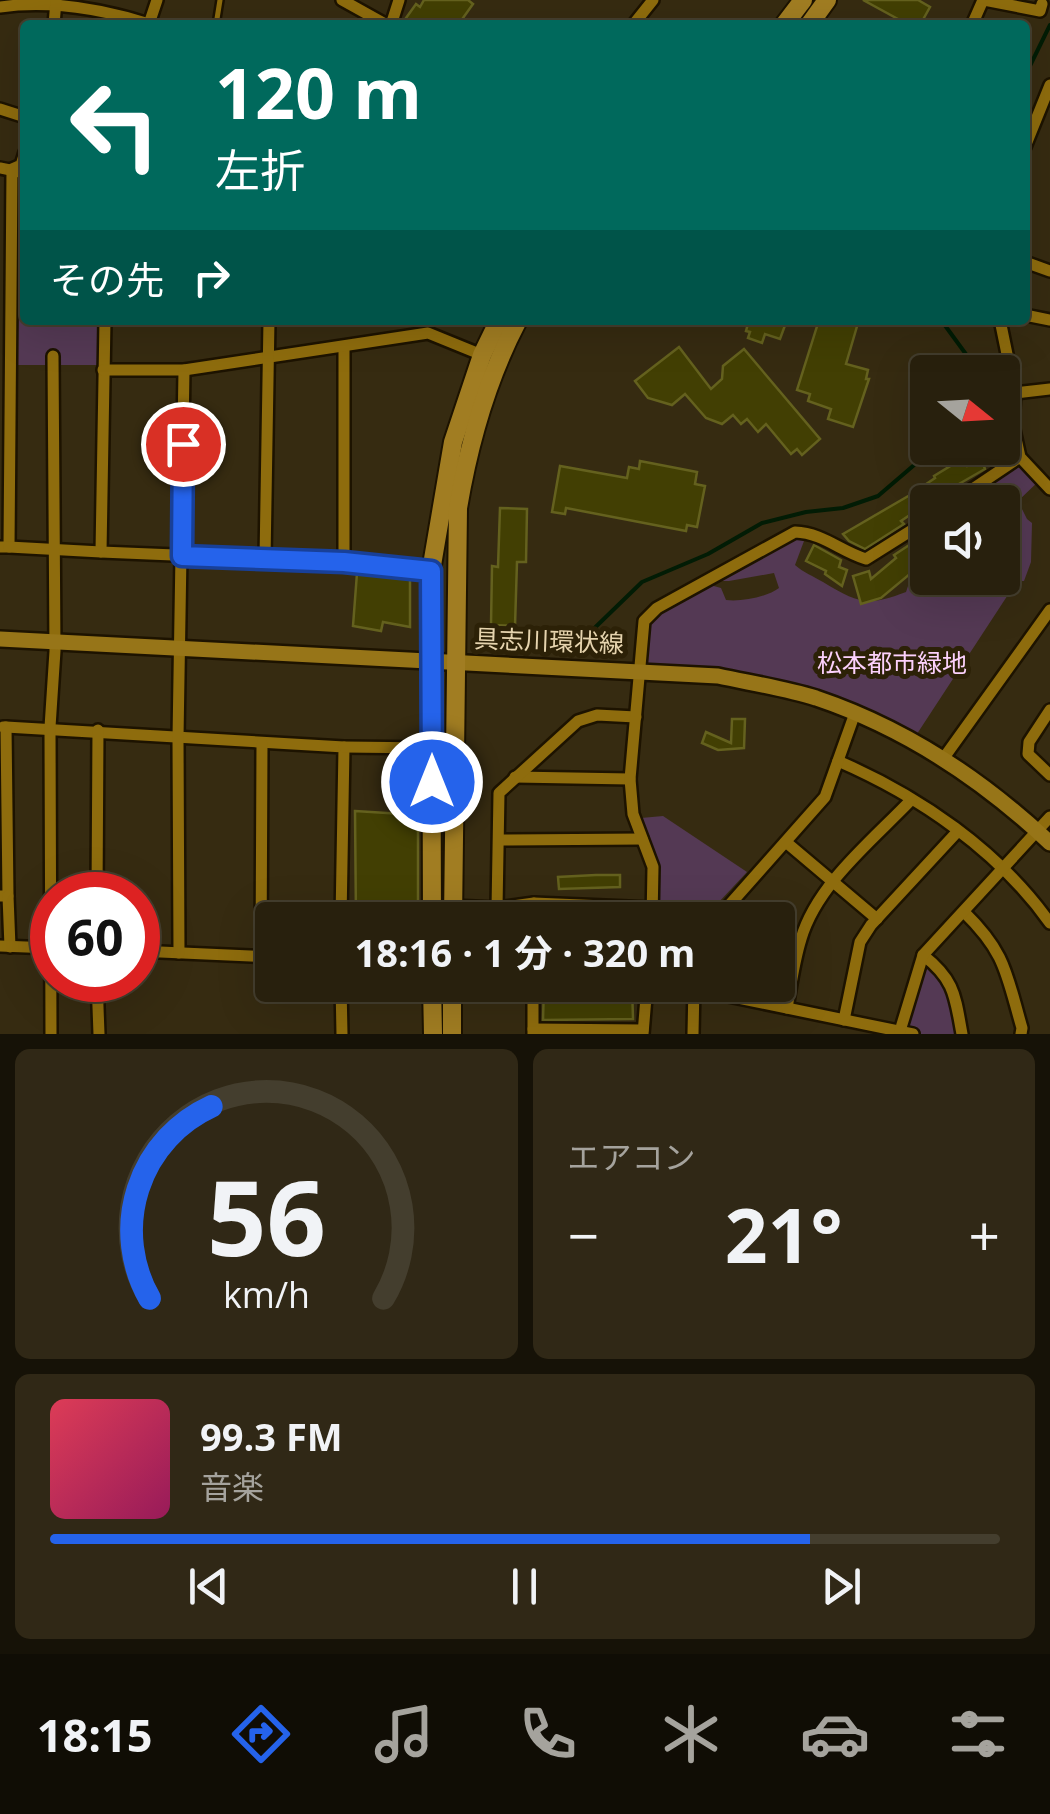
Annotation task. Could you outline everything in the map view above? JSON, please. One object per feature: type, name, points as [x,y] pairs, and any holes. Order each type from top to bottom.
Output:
[{"type":"main road","points":[[788,20],[803,0]]},
{"type":"main road","points":[[432,902],[431,571],[453,442],[482,355],[497,325]]},
{"type":"main road","points":[[453,902],[458,508],[468,447],[516,325]]},
{"type":"main road","name":"具志川環状線","points":[[0,639],[718,676],[813,697],[913,740],[986,788],[1050,843]]},
{"type":"main road","points":[[432,1002],[432,1034]]},
{"type":"main road","points":[[452,1002],[452,1034]]},
{"type":"street","points":[[342,0],[380,20]]},
{"type":"street","points":[[637,20],[653,0]]},
{"type":"street","points":[[984,0],[1040,10],[1042,4]]},
{"type":"street","points":[[0,8],[57,4],[136,20]]},
{"type":"street","points":[[1030,135],[1050,85]]},
{"type":"street","points":[[12,170],[5,235],[19,288],[5,320],[4,547],[344,562],[431,571]]},
{"type":"street","points":[[101,552],[105,325]]},
{"type":"street","points":[[265,559],[268,325]]},
{"type":"street","points":[[1001,325],[1007,355]]},
{"type":"street","points":[[103,370],[184,370],[269,359],[344,347],[428,327],[482,355]]},
{"type":"street","points":[[344,347],[344,562]]},
{"type":"street","points":[[51,872],[53,356]]},
{"type":"street","points":[[179,952],[184,370]]},
{"type":"street","points":[[1020,392],[1050,389]]},
{"type":"street","points":[[1020,457],[1050,489]]},
{"type":"street","points":[[978,485],[1008,465]]},
{"type":"street","points":[[652,902],[653,867],[633,814],[630,779],[644,620],[657,608],[795,532],[816,534],[866,560],[910,532]]},
{"type":"street","points":[[943,759],[1045,630],[1050,610]]},
{"type":"street","points":[[1050,710],[1029,742],[1028,754],[1050,775]]},
{"type":"street","points":[[732,902],[825,798],[855,713]]},
{"type":"street","points":[[497,902],[499,793],[578,721],[597,715],[636,717]]},
{"type":"street","points":[[30,948],[5,947],[3,727],[98,730],[262,744],[432,748]]},
{"type":"street","points":[[97,872],[98,730]]},
{"type":"street","points":[[262,744],[266,902]]},
{"type":"street","points":[[342,902],[344,747]]},
{"type":"street","points":[[838,761],[882,780],[958,830],[1003,870],[1050,923]]},
{"type":"street","points":[[515,778],[630,779]]},
{"type":"street","points":[[786,1008],[802,936],[833,882],[911,800]]},
{"type":"street","points":[[760,1002],[907,1032],[923,955],[1050,816]]},
{"type":"street","points":[[844,1020],[860,942],[876,918],[958,830]]},
{"type":"street","points":[[499,840],[642,839]]},
{"type":"street","points":[[787,842],[876,918]]},
{"type":"street","points":[[964,912],[990,938],[1001,956],[1021,1034]]},
{"type":"street","points":[[160,952],[255,956]]},
{"type":"street","points":[[923,955],[943,971],[954,994],[962,1034]]},
{"type":"street","points":[[51,1002],[51,1034]]},
{"type":"street","points":[[98,1002],[99,1034]]},
{"type":"street","points":[[341,1002],[342,1034]]},
{"type":"street","points":[[534,1002],[533,1032],[643,1032],[646,1002]]},
{"type":"street","points":[[693,1034],[694,1002]]},
{"type":"green space","points":[[12,288],[20,288],[20,325],[105,325],[103,365],[9,365]]},
{"type":"green space","name":"松本都市緑地","points":[[1020,457],[1041,479],[1020,499],[1020,485],[993,485],[987,478],[1007,465],[1020,465]]},
{"type":"green space","name":"松本都市緑地","points":[[1020,505],[1032,523],[1031,562],[1024,581],[1020,581]]},
{"type":"green space","name":"松本都市緑地","points":[[807,533],[795,565],[805,572],[845,595],[863,600],[882,600],[906,592],[910,580],[910,595],[1008,595],[913,740],[813,697],[638,669],[644,621],[703,583],[721,588],[726,600],[754,598],[774,591],[779,588],[774,573],[729,581],[722,581],[718,575],[773,543]]},
{"type":"green space","points":[[663,816],[747,872],[719,902],[656,902],[659,869],[641,818]]},
{"type":"green space","points":[[923,955],[943,971],[962,1034],[900,1031]]},
{"type":"building","points":[[424,0],[468,0],[473,4],[462,20],[405,20],[416,4],[420,7]]},
{"type":"building","points":[[863,0],[918,0],[930,7],[923,20],[900,20]]},
{"type":"building","points":[[748,325],[785,325],[780,339],[765,334],[762,343],[748,338],[750,332],[746,331]]},
{"type":"building","points":[[817,325],[857,325],[846,364],[868,370],[869,379],[853,427],[828,419],[831,409],[808,401],[810,394],[797,390]]},
{"type":"building","points":[[679,347],[711,389],[722,379],[723,366],[744,349],[820,439],[802,455],[797,449],[791,454],[766,424],[758,432],[747,419],[741,424],[733,415],[722,424],[706,418],[685,394],[672,405],[648,398],[635,381]]},
{"type":"building","points":[[640,461],[697,472],[695,484],[705,486],[697,527],[687,525],[686,531],[566,508],[565,514],[552,512],[560,466],[627,478],[629,467],[639,469]]},
{"type":"building","points":[[952,465],[984,465],[985,469],[957,485],[925,485]]},
{"type":"building","points":[[910,495],[910,515],[901,521],[904,524],[865,549],[843,534]]},
{"type":"building","points":[[500,508],[527,509],[526,562],[517,562],[515,626],[491,625],[492,566],[498,567]]},
{"type":"building","points":[[814,545],[841,560],[839,567],[847,570],[842,586],[826,571],[806,561]]},
{"type":"building","points":[[910,545],[910,574],[881,598],[861,604],[853,576],[869,571],[871,579],[896,558],[894,555]]},
{"type":"building","points":[[357,573],[410,578],[410,627],[383,622],[381,631],[353,626]]},
{"type":"building","points":[[732,719],[745,719],[744,748],[718,750],[702,743],[706,732],[731,743]]},
{"type":"building","points":[[355,811],[418,815],[418,902],[356,902]]},
{"type":"building","points":[[620,875],[620,887],[559,889],[558,877]]},
{"type":"building","points":[[544,1002],[632,1002],[633,1019],[543,1020]]},
{"type":"waterway","points":[[1030,66],[1050,25]]},
{"type":"waterway","points":[[945,325],[967,355]]},
{"type":"waterway","points":[[578,644],[642,582],[708,554],[762,523],[843,508],[878,496],[914,465]]},
{"type":"route","points":[[183,444],[182,556],[344,562],[431,571],[432,782]]}]
